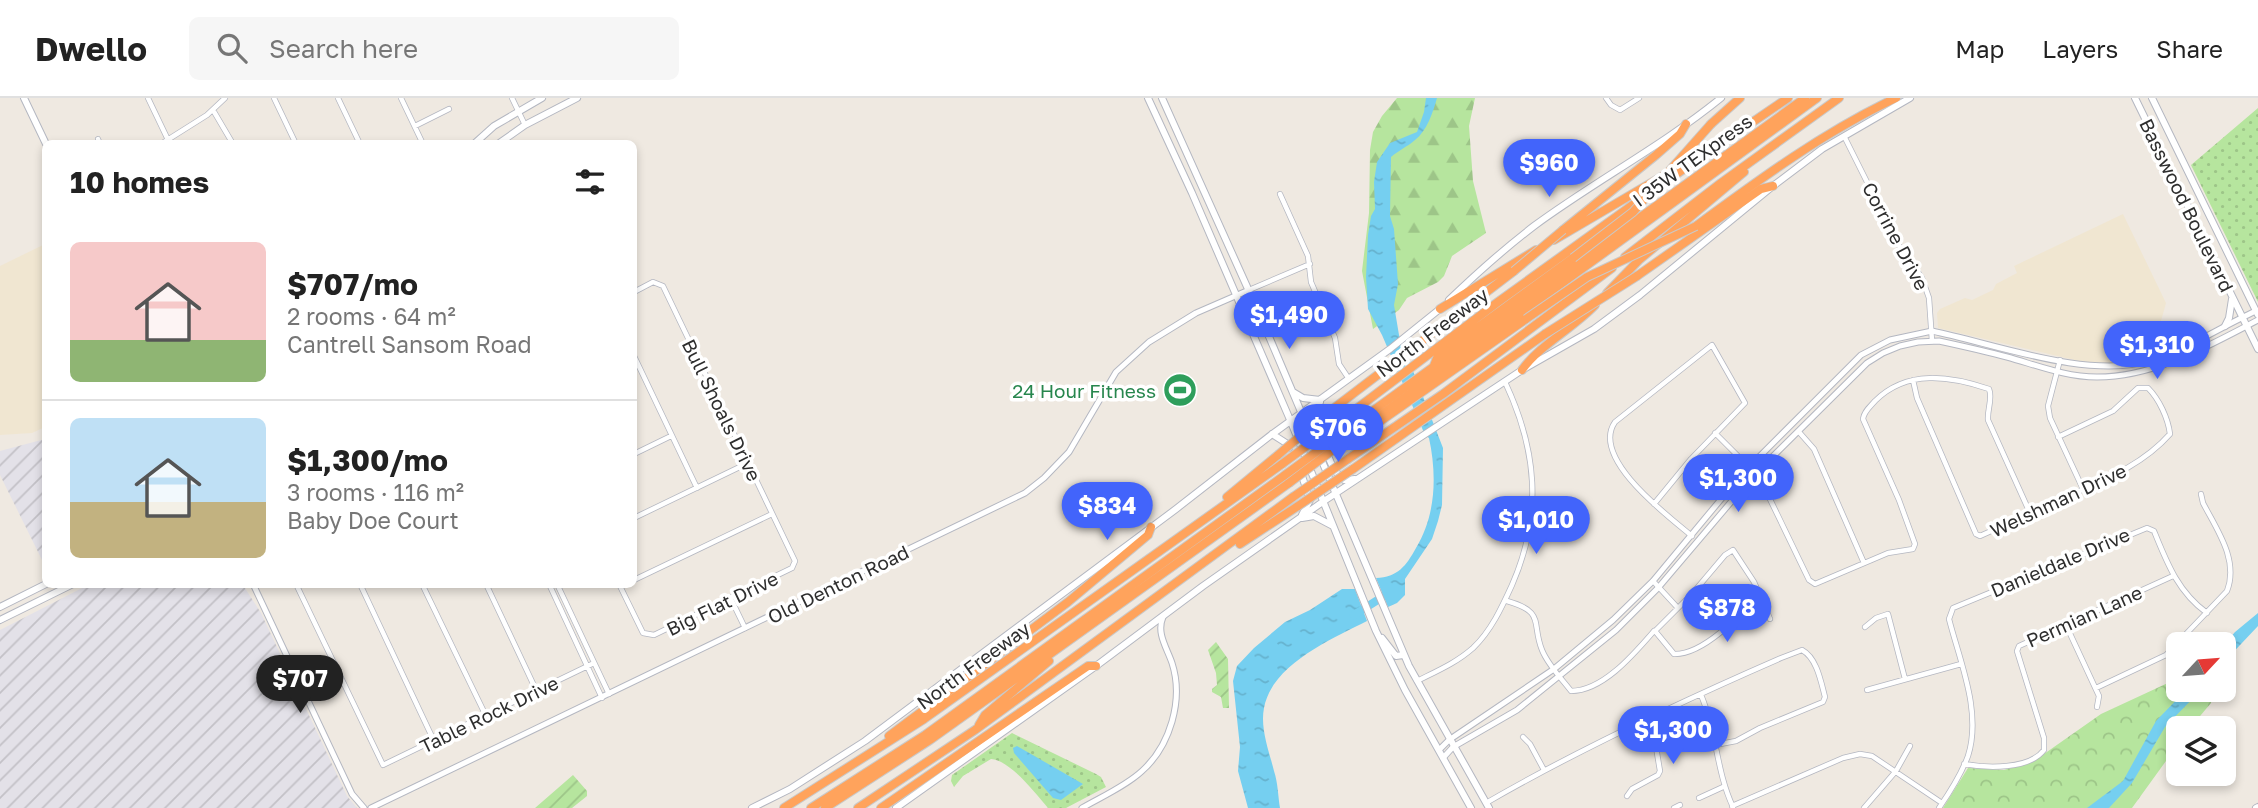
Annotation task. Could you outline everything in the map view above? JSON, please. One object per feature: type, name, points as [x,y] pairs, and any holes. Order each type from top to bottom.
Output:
[{"type":"highway","points":[[1436,375],[1437,358],[1444,352],[1633,212],[1711,124],[1740,98]]},
{"type":"highway","name":"North Freeway","points":[[784,808],[935,712],[1210,514],[1280,459],[1335,425],[1637,201],[1788,98]]},
{"type":"highway","name":"I 35W TEXpress","points":[[1436,375],[1805,98]]},
{"type":"highway","name":"I 35W TEXpress","points":[[811,808],[925,735],[1287,479],[1334,449],[1344,447],[1394,405],[1817,98]]},
{"type":"highway","points":[[858,808],[975,730],[1293,497],[1443,394],[1721,183],[1839,98]]},
{"type":"highway","points":[[1436,375],[1587,277],[1696,226],[1824,136],[1896,98]]},
{"type":"highway","points":[[1440,309],[1512,263],[1591,220],[1761,113],[1773,109]]},
{"type":"highway","points":[[1522,370],[1530,359],[1577,323],[1639,260],[1760,159],[1812,121],[1819,112]]},
{"type":"highway","points":[[1280,459],[1325,415],[1514,271],[1656,155],[1680,134],[1686,124]]},
{"type":"highway","points":[[1181,581],[1196,575],[1353,469],[1545,334],[1637,276],[1761,189],[1773,186]]},
{"type":"highway","name":"I 35W TEXpress","points":[[825,808],[930,740],[1114,610],[1287,479],[1338,436],[1394,405]]},
{"type":"highway","points":[[830,781],[834,772],[907,724],[1098,578],[1148,535],[1151,527]]},
{"type":"highway","points":[[975,730],[985,715],[1114,610]]},
{"type":"highway","points":[[881,808],[1088,666],[1096,666]]},
{"type":"main road","points":[[24,98],[44,140]]},
{"type":"main road","points":[[478,140],[494,126],[542,98]]},
{"type":"main road","points":[[504,140],[525,125],[577,98]]},
{"type":"main road","points":[[1148,98],[1291,422],[1376,631],[1405,690],[1471,808]]},
{"type":"main road","points":[[1162,98],[1249,290],[1403,655],[1448,740],[1487,805]]},
{"type":"main road","name":"North Freeway","points":[[752,808],[790,789],[865,741],[1271,435],[1377,359],[1440,309],[1484,267],[1535,225],[1721,98]]},
{"type":"main road","points":[[896,808],[1324,501],[1522,370],[1570,344],[1617,312],[1773,186],[1843,135],[1910,98]]},
{"type":"main road","name":"Basswood Boulevard","points":[[2135,98],[2258,349]]},
{"type":"main road","name":"Basswood Boulevard","points":[[2152,98],[2257,315]]},
{"type":"main road","points":[[1193,195],[1205,190]]},
{"type":"main road","points":[[2194,219],[2207,212]]},
{"type":"main road","points":[[2225,326],[2232,309],[2232,297]]},
{"type":"main road","points":[[1291,391],[1303,398],[1320,401],[1315,422],[1334,470],[1341,478],[1349,481],[1366,475]]},
{"type":"main road","points":[[1283,405],[1283,422],[1271,435],[1289,446],[1310,493],[1310,503],[1300,518]]},
{"type":"main road","points":[[1300,518],[1314,516],[1334,527]]},
{"type":"main road","points":[[0,607],[42,586]]},
{"type":"main road","points":[[37,588],[42,600]]},
{"type":"main road","points":[[0,620],[65,588]]},
{"type":"main road","points":[[1376,631],[1396,656],[1403,655]]},
{"type":"street","points":[[148,98],[168,140]]},
{"type":"street","points":[[172,140],[225,98]]},
{"type":"street","points":[[274,98],[294,140]]},
{"type":"street","points":[[338,98],[358,140]]},
{"type":"street","points":[[401,98],[422,140]]},
{"type":"street","points":[[512,98],[525,125]]},
{"type":"street","points":[[1606,98],[1620,110],[1639,98]]},
{"type":"street","points":[[415,126],[449,109]]},
{"type":"street","points":[[213,110],[231,140]]},
{"type":"street","name":"Corrine Drive","points":[[1843,135],[1898,244],[1922,278],[1929,298],[1932,341]]},
{"type":"street","points":[[1280,194],[1310,264],[1311,282],[1335,338],[1339,364],[1350,379]]},
{"type":"street","points":[[1249,290],[1310,264]]},
{"type":"street","name":"Bull Shoals Drive","points":[[637,290],[653,282],[663,286],[794,564]]},
{"type":"street","name":"Old Denton Road","points":[[371,808],[1025,493],[1069,452],[1116,372],[1165,330],[1249,290]]},
{"type":"street","points":[[1439,750],[1448,740],[1554,669],[1613,620],[1653,581],[1749,467],[1861,355],[1890,340],[1932,331],[2060,360],[2105,367],[2147,362],[2187,346],[2242,317],[2257,315]]},
{"type":"street","points":[[1443,758],[1453,747],[1517,710],[1616,630],[1658,588],[1753,476],[1867,363],[1883,353],[1900,346],[1932,341],[1959,345],[2057,371],[2095,377],[2155,368],[2246,326],[2257,315]]},
{"type":"street","points":[[1654,504],[1715,433],[1745,404],[1712,345],[1615,422],[1610,429],[1611,447],[1640,493],[1692,536]]},
{"type":"street","points":[[2060,360],[2048,406],[2050,418],[2083,489]]},
{"type":"street","points":[[637,362],[697,488]]},
{"type":"street","points":[[1715,433],[1749,467],[1779,515],[1811,583],[1815,584],[1888,553],[1913,549],[1915,544],[1899,500],[1863,419],[1863,414],[1880,397],[1899,384],[1931,377],[1948,378],[1989,389],[1989,420],[2030,513]]},
{"type":"street","name":"Welshman Drive","points":[[1913,380],[1917,398],[1976,534],[1980,536],[2132,467],[2170,434],[2169,425],[2152,393],[2148,388],[2138,388],[2113,411],[2058,437]]},
{"type":"street","points":[[1416,681],[1452,663],[1474,647],[1507,601],[1528,538],[1534,498],[1522,421],[1505,382]]},
{"type":"street","points":[[1799,432],[1814,449],[1864,563]]},
{"type":"street","points":[[637,453],[671,436]]},
{"type":"street","points":[[637,517],[748,463]]},
{"type":"street","points":[[2095,688],[2166,655],[2227,591],[2232,569],[2202,494]]},
{"type":"street","points":[[637,579],[772,514]]},
{"type":"street","name":"Danieldale Drive","points":[[1961,664],[1949,619],[1953,608],[2141,528],[2154,531],[2173,576],[2186,595],[2207,613]]},
{"type":"street","points":[[1507,601],[1527,609],[1536,620],[1542,650],[1571,691],[1583,691],[1603,680],[1655,631],[1733,550],[1754,582],[1770,619]]},
{"type":"street","name":"Big Flat Drive","points":[[622,588],[640,627],[646,635],[654,635],[792,568],[794,564]]},
{"type":"street","name":"Permian Lane","points":[[1964,764],[2003,766],[2024,762],[2042,754],[2045,747],[2017,649],[2019,646],[2173,576]]},
{"type":"street","points":[[1653,581],[1676,607]]},
{"type":"street","points":[[253,588],[352,794],[364,808]]},
{"type":"street","points":[[298,588],[335,664],[298,681]]},
{"type":"street","points":[[361,588],[434,741]]},
{"type":"street","points":[[424,588],[486,716]]},
{"type":"street","points":[[490,588],[537,692]]},
{"type":"street","points":[[551,588],[602,698]]},
{"type":"street","points":[[559,588],[609,694]]},
{"type":"street","points":[[1655,631],[1674,654],[1681,654],[1716,637],[1739,618],[1758,595]]},
{"type":"street","points":[[730,598],[746,628]]},
{"type":"street","points":[[564,617],[571,614]]},
{"type":"street","points":[[1082,808],[1140,774],[1154,760],[1163,744],[1177,699],[1174,669],[1160,628],[1164,614]]},
{"type":"street","points":[[1865,627],[1876,618],[1888,614],[1905,679]]},
{"type":"street","points":[[2066,625],[2095,688],[2099,699],[2097,707]]},
{"type":"street","points":[[1141,630],[1154,631],[1163,641]]},
{"type":"street","points":[[1487,805],[1544,770],[1646,718],[1781,657],[1802,650],[1809,654],[1824,699],[1736,741],[1716,745]]},
{"type":"street","name":"Table Rock Drive","points":[[335,664],[383,765],[594,663]]},
{"type":"street","points":[[1701,695],[1711,721],[1718,769],[1732,807],[1853,755],[1872,756],[1940,805],[1964,764],[1970,746],[1973,721],[1961,664],[1867,690]]},
{"type":"street","points":[[1627,796],[1632,789],[1658,775],[1660,771],[1654,735],[1646,718]]},
{"type":"street","points":[[1523,737],[1530,744],[1544,770]]},
{"type":"street","points":[[1864,808],[1896,771],[1910,746]]},
{"type":"street","points":[[1699,798],[1723,787]]},
{"type":"shaded area","points":[[2123,214],[2166,303],[2156,339],[2160,350],[2157,354],[2120,363],[2087,363],[1938,328],[1937,313],[1940,309],[1965,298],[1972,300],[1993,290],[1996,284],[2017,273],[2014,266]]},
{"type":"shaded area","points":[[42,245],[42,428],[32,433],[0,435],[0,266]]},
{"type":"shaded area","points":[[42,440],[42,560],[0,475],[0,451]]},
{"type":"shaded area","points":[[82,588],[245,588],[261,613],[347,796],[357,808],[0,808],[0,630]]},
{"type":"green space","points":[[1397,98],[1475,98],[1469,126],[1473,181],[1486,233],[1452,256],[1444,276],[1438,282],[1407,298],[1399,310],[1373,329],[1362,271],[1369,213],[1370,150],[1373,132]]},
{"type":"green space","points":[[2258,108],[2258,302],[2191,165]]},
{"type":"green space","points":[[1216,642],[1228,659],[1229,708],[1223,708],[1221,697],[1212,692],[1217,685],[1216,673],[1208,650]]},
{"type":"green space","points":[[2166,684],[2166,702],[2211,702],[2200,716],[2166,716],[2166,761],[2132,808],[1943,808],[1968,768],[2004,770],[2034,761],[2101,714]]},
{"type":"green space","points":[[1012,733],[1096,774],[1101,777],[1106,787],[1066,808],[1048,808],[1014,771],[991,759],[963,776],[954,787],[952,775]]},
{"type":"green space","points":[[573,775],[587,791],[587,796],[572,808],[535,808]]},
{"type":"water","points":[[1426,98],[1437,98],[1426,126],[1415,140],[1391,157],[1390,216],[1394,229],[1398,284],[1394,305],[1399,335],[1443,448],[1442,505],[1432,539],[1405,579],[1405,595],[1388,607],[1376,578],[1396,573],[1409,560],[1428,522],[1434,480],[1429,438],[1425,435],[1368,309],[1368,235],[1375,209],[1374,182],[1377,162],[1390,143],[1417,132]]},
{"type":"water","points":[[1342,589],[1355,589],[1367,621],[1305,655],[1279,678],[1269,692],[1263,723],[1280,808],[1248,808],[1238,771],[1240,747],[1233,681],[1237,666],[1285,622],[1310,610]]},
{"type":"water","points":[[2258,613],[2258,626],[2236,649],[2235,632]]},
{"type":"water","points":[[2174,702],[2189,702],[2176,716],[2166,716],[2166,726],[2132,783],[2109,808],[2087,808],[2123,781],[2156,721]]},
{"type":"water","points":[[1017,746],[1083,784],[1061,800],[1053,798],[1014,753],[1013,748]]},
{"type":"waterway","points":[[1354,615],[1384,596]]},
{"type":"place","name":"24 Hour Fitness","points":[[1180,390]]}]
